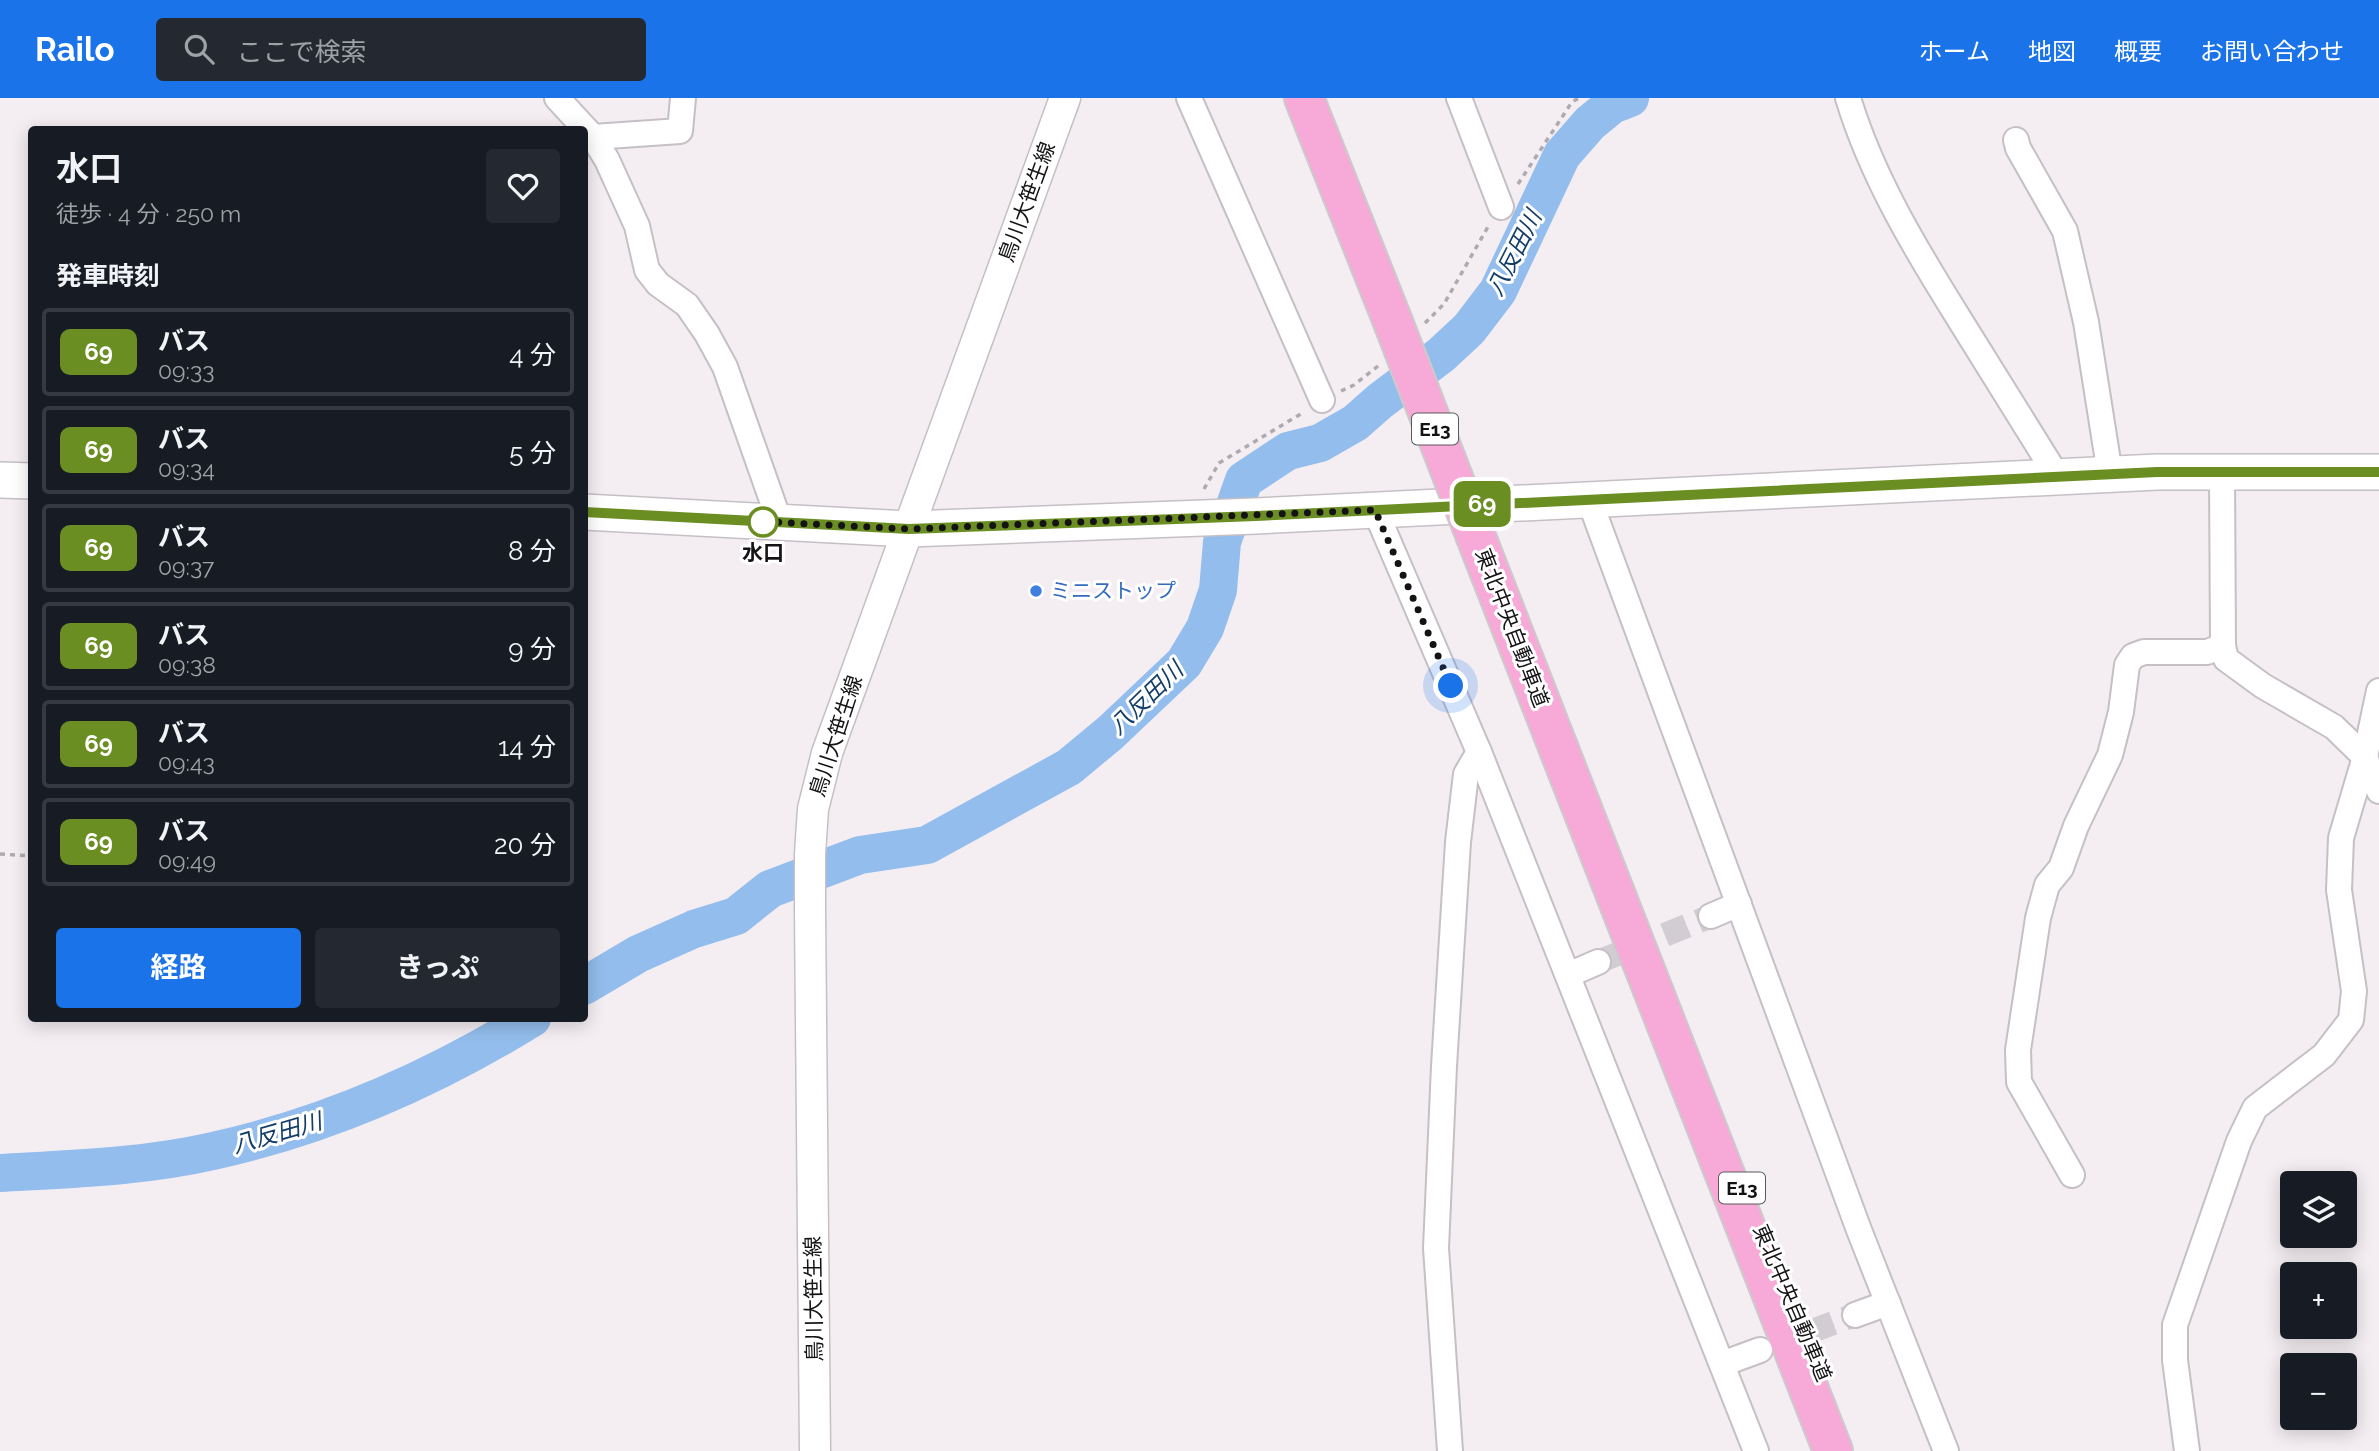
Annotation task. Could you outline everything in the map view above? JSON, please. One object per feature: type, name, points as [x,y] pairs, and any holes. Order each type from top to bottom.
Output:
[{"type":"highway","name":"東北中央自動車道","points":[[1303,98],[1833,1451]]},
{"type":"highway","name":"東北中央自動車道","points":[[1628,924],[1856,1451]]},
{"type":"main road","points":[[588,512],[909,529],[1256,516],[2057,476],[2222,471],[2379,472]]},
{"type":"main road","points":[[0,480],[28,481]]},
{"type":"street","points":[[556,98],[576,126]]},
{"type":"street","points":[[588,129],[680,131],[683,98]]},
{"type":"street","name":"鳥川大笹生線","points":[[816,1451],[810,910],[813,809],[827,753],[1065,98]]},
{"type":"street","points":[[1189,98],[1322,400]]},
{"type":"street","points":[[1459,98],[1501,207]]},
{"type":"street","points":[[1848,98],[1859,134],[1880,183],[1922,258],[2057,476]]},
{"type":"street","points":[[588,140],[607,160],[637,226],[647,270],[659,284],[687,305],[725,367],[780,523]]},
{"type":"street","points":[[2016,141],[2065,231],[2086,322],[2110,474]]},
{"type":"street","points":[[2222,471],[2223,646],[2226,659],[2263,687],[2334,727],[2365,757],[2379,791]]},
{"type":"street","points":[[1589,499],[1888,1303],[1946,1451]]},
{"type":"street","points":[[1375,510],[1479,752],[1756,1451]]},
{"type":"street","points":[[2072,1175],[2019,1082],[2018,1050],[2038,918],[2047,885],[2061,867],[2076,826],[2110,755],[2121,712],[2127,665],[2133,656],[2144,652],[2207,652],[2223,646]]},
{"type":"street","points":[[2187,1451],[2175,1360],[2175,1325],[2239,1141],[2255,1108],[2324,1055],[2351,1020],[2354,991],[2339,890],[2341,838],[2365,757],[2379,691]]},
{"type":"street","points":[[1450,1451],[1436,1235],[1458,842],[1465,774],[1479,752]]},
{"type":"street","points":[[1711,916],[1739,904]]},
{"type":"street","points":[[1568,975],[1598,962]]},
{"type":"street","points":[[1854,1315],[1888,1303]]},
{"type":"street","points":[[1721,1364],[1760,1350]]},
{"type":"path","points":[[0,854],[28,856]]},
{"type":"waterway","name":"八反田川","points":[[588,984],[638,954],[694,929],[736,916],[770,889],[860,855],[927,845],[1069,767],[1110,733],[1184,663],[1205,628],[1218,590],[1222,542],[1244,480],[1288,451],[1320,443],[1355,423],[1441,355],[1469,329],[1498,291],[1562,155],[1590,123],[1612,105],[1630,98]]},
{"type":"waterway","name":"八反田川","points":[[0,1173],[160,1161],[255,1141],[378,1098],[456,1061],[525,1022]]},
{"type":"tunnel","points":[[1598,962],[1711,916]]},
{"type":"tunnel","points":[[1777,1344],[1855,1315]]},
{"type":"bus line","name":"69","points":[[588,512],[909,529],[1256,516],[2157,472],[2379,472]]},
{"type":"place","name":"水口","points":[[763,522]]},
{"type":"place","name":"ミニストップ","points":[[1036,591]]},
{"type":"route","points":[[763,522],[752,521],[909,529],[1375,510],[1451,686]]}]
